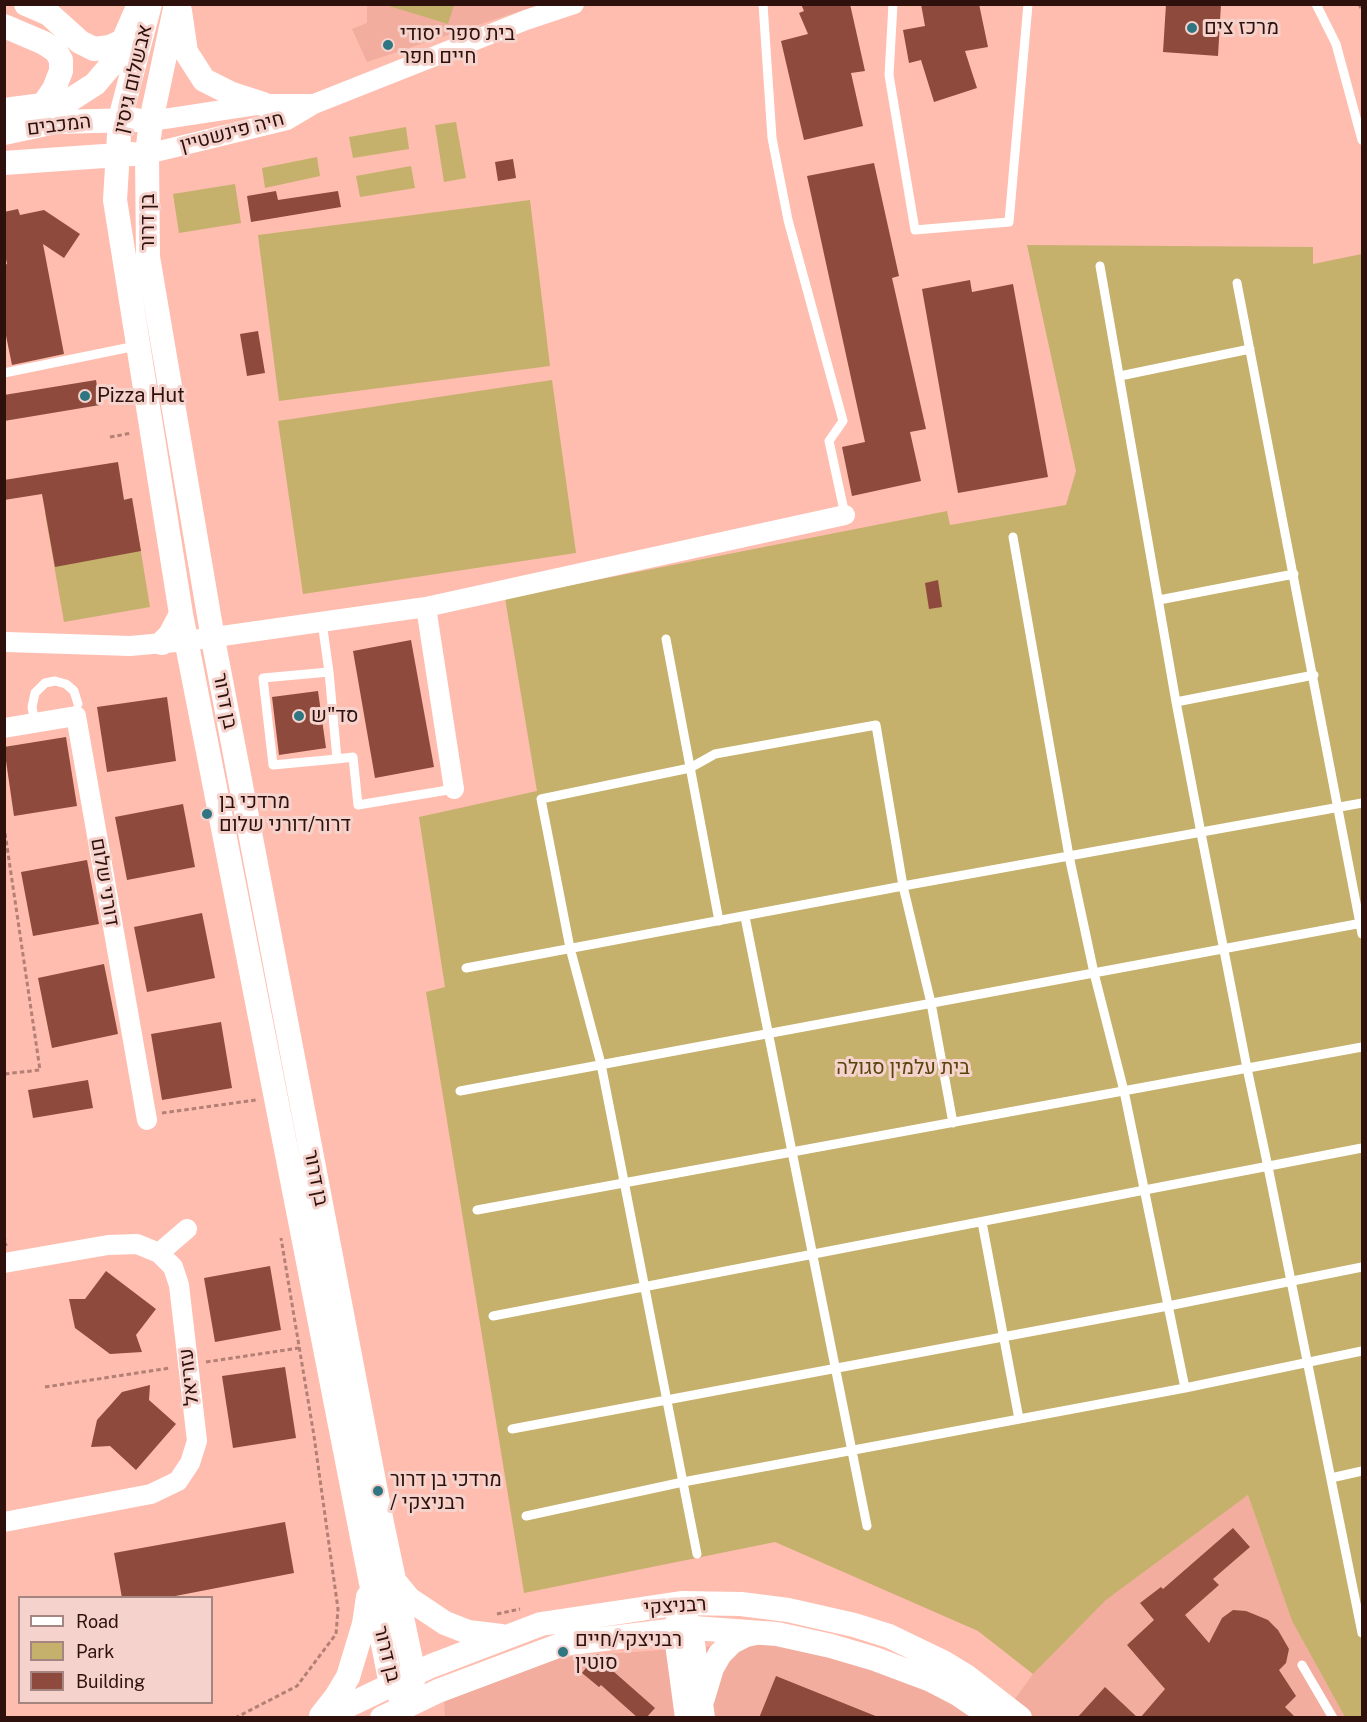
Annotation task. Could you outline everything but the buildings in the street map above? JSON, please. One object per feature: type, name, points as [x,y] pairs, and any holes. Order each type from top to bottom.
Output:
[{"type":"street","points":[[26,4],[49,14],[80,42],[94,49],[110,47],[123,41]]},
{"type":"street","points":[[4,110],[70,100],[95,84],[112,64],[140,4]]},
{"type":"street","name":"אבשלום גיסין","points":[[117,154],[120,119],[150,4]]},
{"type":"street","points":[[177,4],[186,52],[204,80],[232,94],[263,104]]},
{"type":"street","name":"אבשלום גיסין","points":[[147,154],[151,121],[177,4]]},
{"type":"street","name":"חיה פינשטיין","points":[[147,154],[286,120],[314,104],[526,20],[574,4]]},
{"type":"street","points":[[4,26],[44,43],[56,51],[61,60],[61,71],[54,89],[43,105]]},
{"type":"street","name":"חיה פינשטיין","points":[[151,121],[263,104],[314,104]]},
{"type":"street","name":"המכבים","points":[[4,133],[55,122],[120,119],[151,121]]},
{"type":"street","name":"המכבים","points":[[4,163],[117,154],[147,154]]},
{"type":"street","name":"בן דרור","points":[[117,154],[115,200],[181,614],[391,1685],[409,1705]]},
{"type":"street","name":"בן דרור","points":[[147,154],[148,257],[213,639],[394,1581],[414,1674],[409,1705]]},
{"type":"street","points":[[39,160],[71,160],[89,169],[102,180],[115,200]]},
{"type":"street","points":[[5,644],[130,646],[213,639],[426,607],[845,515]]},
{"type":"street","points":[[426,607],[454,789]]},
{"type":"street","points":[[162,643],[170,635],[181,614]]},
{"type":"street","name":"דורני שלום","points":[[4,728],[76,716],[146,1118]]},
{"type":"street","points":[[4,1263],[108,1245],[137,1244],[159,1253],[188,1229]]},
{"type":"street","name":"עזריאל","points":[[4,1522],[151,1494],[178,1481],[190,1463],[197,1441],[179,1285],[172,1267],[159,1253]]},
{"type":"street","points":[[321,1718],[348,1677],[364,1624],[370,1580]]},
{"type":"street","points":[[394,1581],[409,1599],[445,1623],[468,1632],[506,1637]]},
{"type":"street","points":[[681,1603],[684,1718]]},
{"type":"street","name":"רבניצקי","points":[[321,1718],[414,1674],[541,1624],[681,1603],[741,1604],[788,1610],[854,1625],[889,1636],[943,1662],[966,1676],[1020,1718]]},
{"type":"street","points":[[683,1628],[704,1708]]},
{"type":"street","name":"רבניצקי","points":[[382,1718],[438,1690],[563,1644],[683,1628],[760,1632],[801,1638],[831,1646],[902,1668],[931,1680],[993,1718]]},
{"type":"street","points":[[704,1708],[712,1668],[720,1654],[732,1642],[746,1635],[760,1632]]},
{"type":"lane","points":[[764,4],[772,138],[788,220],[843,421],[829,441],[845,515]]},
{"type":"lane","points":[[893,4],[889,75],[915,230],[1009,222],[1028,4]]},
{"type":"lane","points":[[1316,4],[1336,44],[1362,140]]},
{"type":"lane","points":[[1100,266],[1201,833],[1362,1633]]},
{"type":"lane","points":[[1237,283],[1362,934]]},
{"type":"lane","points":[[4,373],[138,346]]},
{"type":"lane","points":[[1120,376],[1250,349]]},
{"type":"lane","points":[[1012,537],[1069,856],[1094,973],[1124,1091],[1185,1388]]},
{"type":"lane","points":[[1159,600],[1294,574]]},
{"type":"lane","points":[[322,622],[338,759]]},
{"type":"lane","points":[[666,639],[719,921]]},
{"type":"lane","points":[[329,672],[263,678],[273,765],[353,757],[358,805],[454,789]]},
{"type":"lane","points":[[1176,702],[1314,675]]},
{"type":"lane","points":[[35,723],[32,707],[35,693],[45,683],[55,681],[66,684],[74,691],[78,704]]},
{"type":"lane","points":[[698,1554],[601,1064],[570,948],[541,799],[690,768],[715,754],[876,725],[903,886],[931,1003],[953,1123]]},
{"type":"lane","points":[[466,968],[903,886],[1362,804]]},
{"type":"lane","points":[[745,917],[867,1526]]},
{"type":"lane","points":[[460,1090],[1361,923]]},
{"type":"lane","points":[[477,1210],[1362,1047]]},
{"type":"lane","points":[[494,1316],[1362,1149]]},
{"type":"lane","points":[[982,1222],[1019,1419]]},
{"type":"lane","points":[[512,1430],[1362,1267]]},
{"type":"lane","points":[[525,1516],[683,1482],[1185,1388],[1362,1351]]},
{"type":"lane","points":[[1331,1478],[1362,1471]]},
{"type":"lane","points":[[1302,1665],[1333,1718]]},
{"type":"path","points":[[1359,4],[1362,10]]},
{"type":"path","points":[[4,826],[40,1070],[4,1074]]},
{"type":"path","points":[[146,1118],[258,1100]]},
{"type":"path","points":[[235,1718],[297,1686],[336,1634],[338,1609],[314,1436],[280,1230]]},
{"type":"shaded area","name":"בית ספר יסודי חיים חפר","points":[[367,5],[538,5],[367,62],[352,29],[367,23]]},
{"type":"shaded area","points":[[1248,1495],[1292,1621],[1345,1717],[1001,1718],[1033,1674],[1106,1600]]},
{"type":"shaded area","points":[[758,1643],[820,1650],[897,1672],[980,1717],[445,1718],[444,1699],[550,1658]]},
{"type":"green space","points":[[386,5],[454,5],[448,24]]},
{"type":"green space","points":[[456,122],[466,178],[444,182],[435,125]]},
{"type":"green space","points":[[406,127],[409,149],[353,158],[349,137]]},
{"type":"green space","points":[[317,157],[320,176],[265,188],[262,168]]},
{"type":"green space","points":[[411,166],[415,188],[360,197],[356,176]]},
{"type":"green space","points":[[235,184],[241,223],[179,233],[173,194]]},
{"type":"green space","points":[[530,200],[550,366],[279,401],[258,235]]},
{"type":"green space","name":"בית עלמין סגולה","points":[[1027,245],[1313,247],[1313,264],[1362,254],[1362,1717],[1345,1717],[1292,1621],[1248,1495],[1106,1600],[1033,1674],[978,1631],[775,1542],[524,1593],[426,992],[445,987],[419,817],[537,791],[505,598],[947,511],[950,525],[1066,505],[1076,471]]},
{"type":"green space","points":[[552,380],[576,553],[303,594],[278,421]]},
{"type":"green space","points":[[132,498],[150,607],[64,622],[45,513]]},
{"type":"place","name":"מרכז צים","points":[[1192,28]]},
{"type":"place","name":"בית ספר יסודי חיים חפר","points":[[388,45]]},
{"type":"place","name":"Pizza Hut","points":[[85,396]]},
{"type":"place","name":"סד\"ש","points":[[299,716]]},
{"type":"place","name":"מרדכי בן דרור/דורני שלום","points":[[207,814]]},
{"type":"place","name":"מרדכי בן דרור / רבניצקי","points":[[378,1491]]},
{"type":"place","name":"רבניצקי/חיים סוטין","points":[[563,1652]]}]
